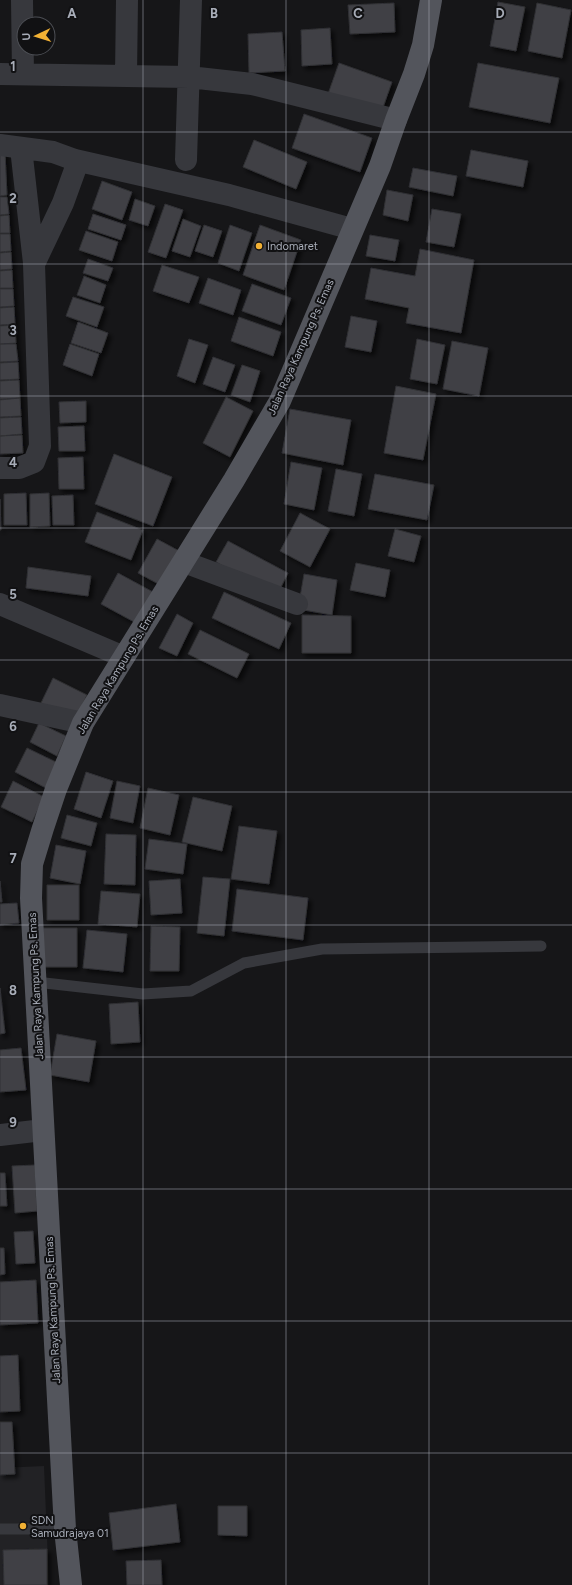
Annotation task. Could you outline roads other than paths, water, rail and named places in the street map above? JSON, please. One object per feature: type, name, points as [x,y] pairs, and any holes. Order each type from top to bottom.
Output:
[{"type":"main road","name":"Jalan Raya Kampung Ps. Emas","points":[[71,1585],[65,1529],[43,1130],[31,898],[32,864],[56,789],[83,723],[184,562],[280,401],[380,166],[414,74],[423,44],[431,0]]},
{"type":"street","points":[[22,0],[23,73]]},
{"type":"street","points":[[126,75],[127,0]]},
{"type":"street","points":[[186,160],[191,0]]},
{"type":"street","points":[[0,74],[23,73],[189,77],[252,84],[396,120]]},
{"type":"street","points":[[0,468],[19,468],[34,462],[40,446],[34,264],[10,146],[53,152],[75,160],[229,195],[352,229]]},
{"type":"street","points":[[34,264],[63,203],[76,167],[75,160]]},
{"type":"street","points":[[184,562],[296,604]]},
{"type":"street","points":[[0,604],[124,657]]},
{"type":"street","points":[[0,705],[83,723]]},
{"type":"street","points":[[0,1135],[43,1130]]},
{"type":"lane","points":[[36,982],[142,994],[191,991],[244,963],[322,949],[541,946]]},
{"type":"lane","points":[[0,1529],[65,1529]]},
{"type":"place","name":"Indomaret","points":[[259,246]]},
{"type":"place","name":"SDN Samudrajaya 01","points":[[23,1526]]}]
